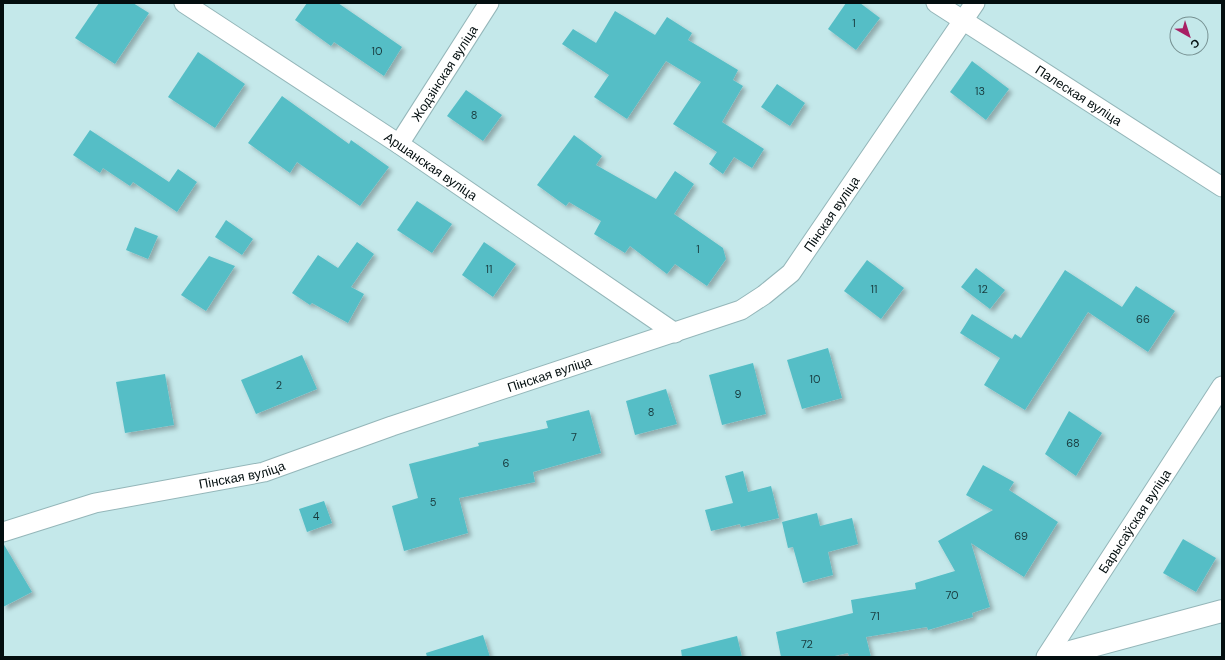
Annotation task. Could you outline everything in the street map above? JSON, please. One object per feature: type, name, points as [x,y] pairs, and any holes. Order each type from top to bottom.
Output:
[{"type":"main road","points":[[1051,657],[1222,611]]},
{"type":"street","name":"Аршанская вуліца","points":[[184,3],[399,144],[675,334]]},
{"type":"street","name":"Жодзінская вуліца","points":[[399,144],[489,3]]},
{"type":"street","name":"Палеская вуліца","points":[[936,3],[1222,187]]},
{"type":"street","name":"Пінская вуліца","points":[[3,532],[95,504],[264,472],[392,426],[675,334],[741,310],[764,295],[791,273],[975,3]]},
{"type":"street","name":"Барысаўская вуліца","points":[[1046,657],[1222,386]]},
{"type":"building","points":[[99,3],[133,3],[149,13],[115,64],[75,38]]},
{"type":"building","points":[[307,3],[338,3],[402,47],[384,76],[334,42],[331,46],[295,20]]},
{"type":"building","points":[[846,3],[860,3],[880,18],[856,50],[828,29]]},
{"type":"building","points":[[615,11],[655,35],[667,17],[692,33],[688,40],[738,70],[733,80],[743,86],[722,122],[764,149],[752,168],[734,157],[723,174],[709,164],[717,152],[673,124],[701,82],[666,61],[627,119],[594,97],[609,75],[562,44],[573,29],[596,43]]},
{"type":"building","points":[[198,52],[245,84],[215,128],[168,97]]},
{"type":"building","points":[[972,61],[1009,89],[986,120],[950,92]]},
{"type":"building","points":[[777,84],[805,103],[790,126],[761,107]]},
{"type":"building","points":[[466,90],[502,115],[483,141],[447,116]]},
{"type":"building","points":[[282,96],[349,144],[351,140],[389,167],[360,206],[297,162],[290,173],[248,143]]},
{"type":"building","points":[[90,130],[169,182],[178,169],[197,182],[177,212],[133,182],[130,186],[103,168],[100,173],[73,155]]},
{"type":"building","points":[[574,135],[602,156],[596,165],[656,199],[675,171],[694,184],[674,214],[723,248],[726,259],[707,286],[675,264],[667,274],[630,246],[625,253],[594,234],[601,221],[569,202],[566,206],[537,185]]},
{"type":"building","points":[[417,201],[452,224],[432,253],[397,230]]},
{"type":"building","points":[[226,220],[253,239],[242,255],[215,237]]},
{"type":"building","points":[[135,227],[158,236],[148,259],[126,250]]},
{"type":"building","points":[[357,242],[374,254],[351,287],[364,294],[348,323],[312,303],[310,305],[292,293],[318,255],[338,268]]},
{"type":"building","points":[[484,242],[516,264],[493,297],[462,275]]},
{"type":"building","points":[[209,256],[235,266],[206,311],[181,295]]},
{"type":"building","points":[[867,260],[904,288],[881,319],[844,291]]},
{"type":"building","points":[[976,268],[1005,290],[990,309],[961,287]]},
{"type":"building","points":[[1065,270],[1122,307],[1136,286],[1175,311],[1148,352],[1088,312],[1025,410],[984,385],[1000,358],[960,333],[972,314],[1012,339],[1015,334],[1021,338]]},
{"type":"building","points":[[828,348],[842,398],[802,409],[787,360]]},
{"type":"building","points":[[302,355],[317,389],[256,414],[241,380]]},
{"type":"building","points":[[753,363],[766,414],[722,425],[709,375]]},
{"type":"building","points":[[165,374],[174,425],[125,433],[116,382]]},
{"type":"building","points":[[666,389],[677,424],[635,435],[626,401]]},
{"type":"building","points":[[589,410],[601,453],[533,472],[535,482],[459,498],[468,533],[404,551],[392,506],[418,498],[409,464],[479,446],[478,443],[548,428],[546,421]]},
{"type":"building","points":[[1069,411],[1102,433],[1076,476],[1045,454]]},
{"type":"building","points":[[983,465],[1014,482],[1009,490],[1058,522],[1024,577],[971,543],[990,607],[972,613],[973,617],[928,630],[927,627],[866,637],[871,657],[849,657],[848,653],[830,657],[781,657],[776,632],[853,613],[851,600],[916,589],[915,583],[955,571],[938,541],[993,510],[966,495]]},
{"type":"building","points":[[743,471],[748,492],[771,486],[779,518],[741,527],[740,524],[711,531],[705,510],[733,503],[725,476]]},
{"type":"building","points":[[324,501],[332,523],[307,532],[299,509]]},
{"type":"building","points":[[817,513],[820,526],[852,518],[858,544],[828,552],[833,575],[803,583],[793,547],[788,548],[782,522]]},
{"type":"building","points":[[1183,539],[1216,558],[1196,592],[1163,573]]},
{"type":"building","points":[[3,543],[32,592],[3,607]]},
{"type":"building","points":[[483,635],[490,657],[427,657],[426,653]]},
{"type":"building","points":[[737,636],[742,657],[682,657],[681,650]]}]
